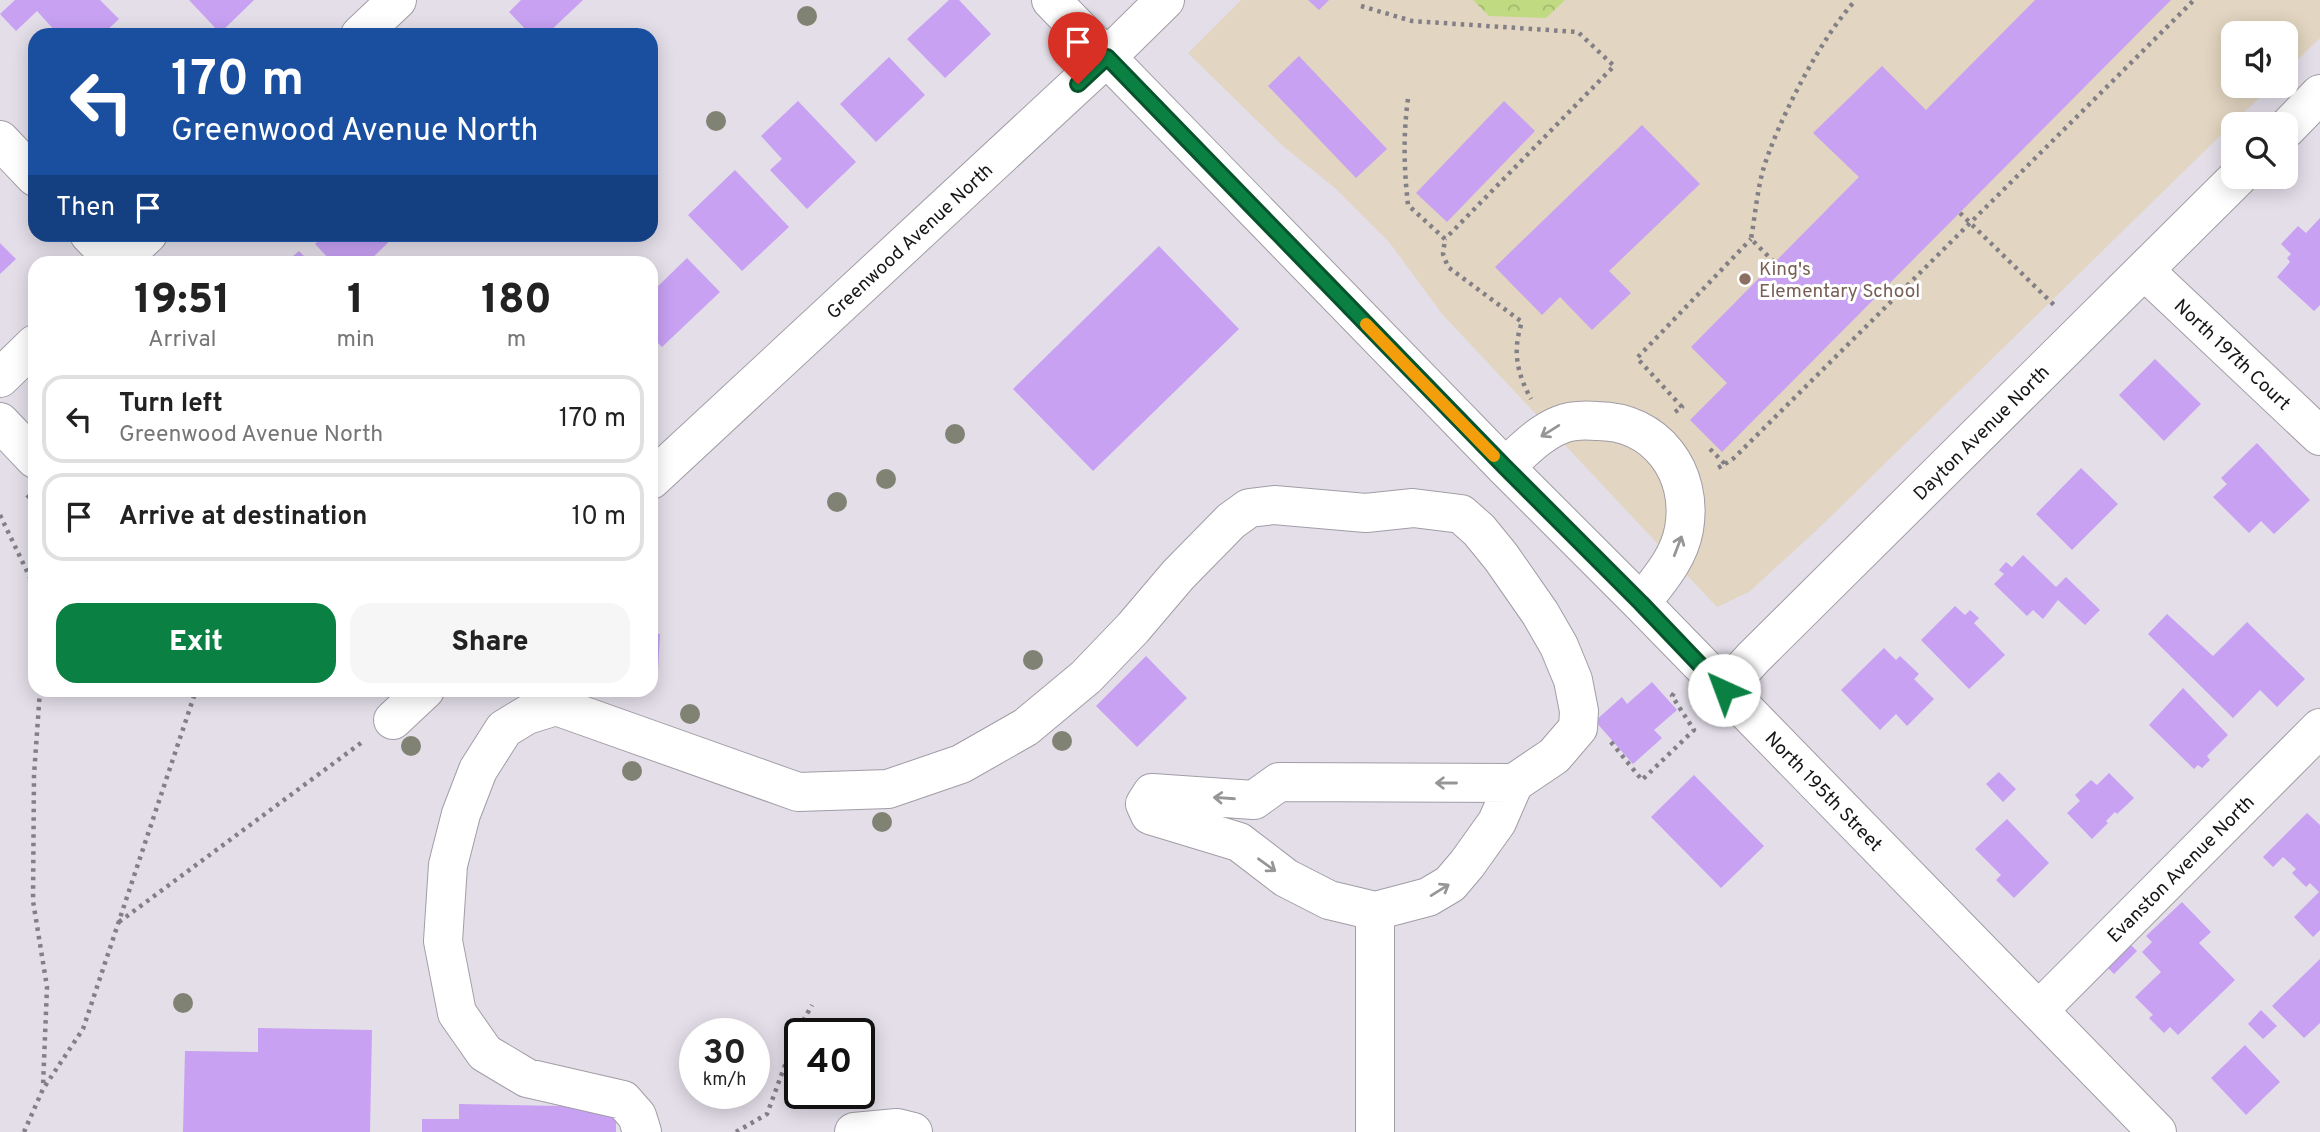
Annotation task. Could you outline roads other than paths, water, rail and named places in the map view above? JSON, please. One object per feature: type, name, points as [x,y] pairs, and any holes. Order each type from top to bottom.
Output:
[{"type":"street","points":[[367,28],[397,0]]},
{"type":"street","name":"North 195th Street","points":[[1051,0],[1115,49],[1505,467],[2157,1132]]},
{"type":"street","points":[[1093,0],[1093,8],[1115,49]]},
{"type":"street","name":"Greenwood Avenue North","points":[[658,473],[1165,0]]},
{"type":"street","points":[[2298,117],[2320,94]]},
{"type":"street","points":[[0,139],[28,169]]},
{"type":"street","name":"Dayton Avenue North","points":[[1724,690],[1753,658],[2226,189]]},
{"type":"street","points":[[97,242],[111,256]]},
{"type":"street","points":[[124,256],[139,242]]},
{"type":"street","name":"North 197th Court","points":[[2145,271],[2320,436]]},
{"type":"street","points":[[0,378],[28,351]]},
{"type":"street","points":[[1505,467],[1548,430],[1569,422],[1589,420],[1635,428],[1669,456],[1683,488],[1686,515],[1683,533],[1673,561],[1641,603]]},
{"type":"street","points":[[0,422],[28,452]]},
{"type":"street","points":[[642,1132],[637,1116],[623,1100],[527,1078],[485,1053],[457,1013],[443,941],[448,865],[461,814],[478,770],[522,702],[556,706],[798,792],[888,789],[961,764],[1026,727],[1086,677],[1178,575],[1231,521],[1249,508],[1274,505],[1366,513],[1413,508],[1461,514],[1479,530],[1540,612],[1567,664],[1579,711],[1578,728],[1555,756],[1514,783],[1497,822],[1450,884],[1427,897],[1376,911],[1329,900],[1286,878],[1239,842],[1150,815],[1145,804],[1153,793],[1254,800],[1279,782],[1514,783]]},
{"type":"street","points":[[393,720],[418,697]]},
{"type":"street","name":"Evanston Avenue North","points":[[2039,1010],[2320,728]]},
{"type":"street","points":[[1376,911],[1376,1132]]},
{"type":"street","points":[[854,1132],[897,1128],[913,1132]]},
{"type":"place","name":"King's Elementary School","points":[[1745,279]]}]
